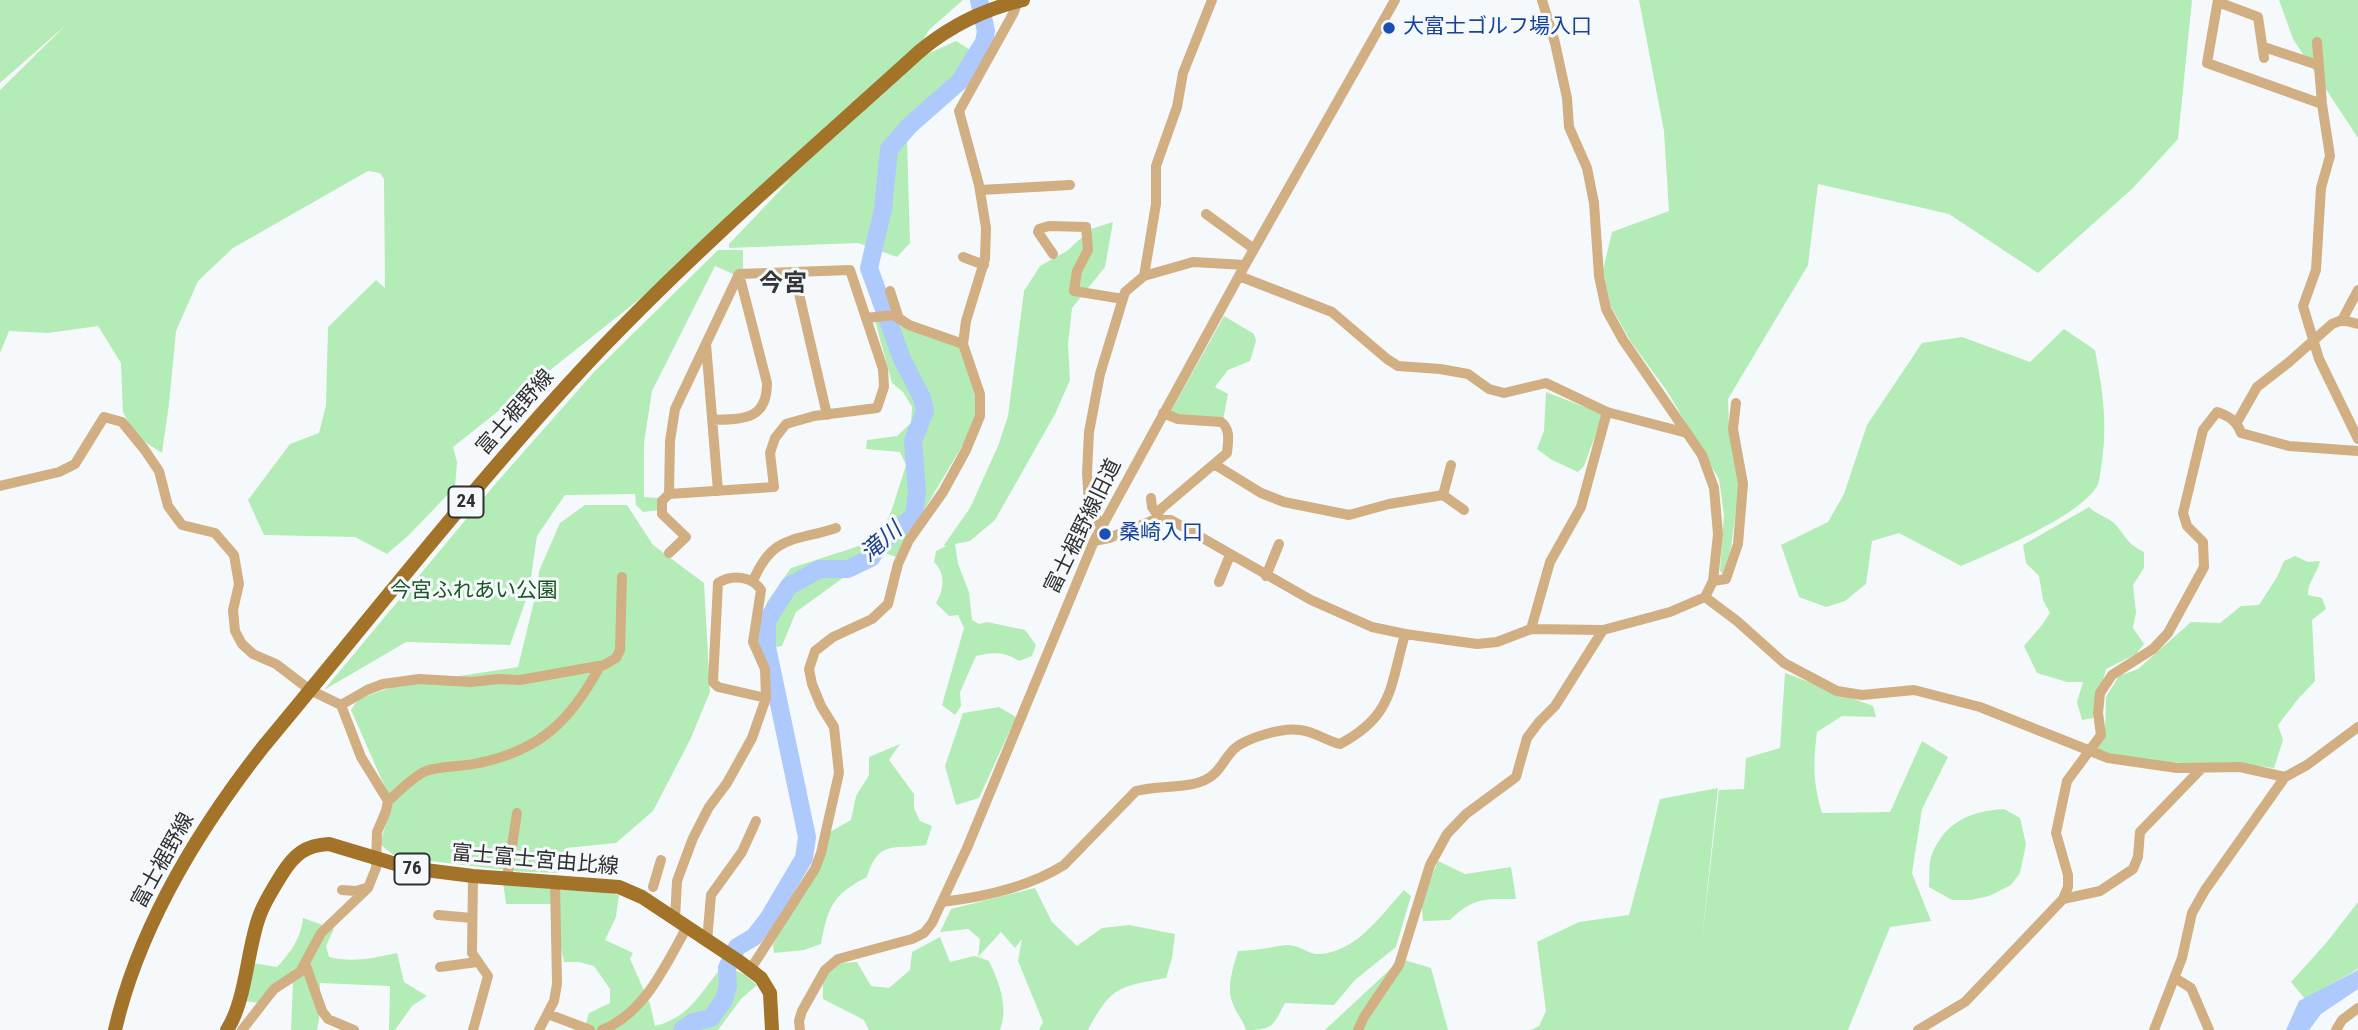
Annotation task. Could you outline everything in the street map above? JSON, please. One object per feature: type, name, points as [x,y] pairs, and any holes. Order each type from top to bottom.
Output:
[{"type":"main road","name":"富士裾野線","points":[[115,1030],[130,979],[146,939],[190,851],[229,791],[515,445],[599,352],[727,226],[920,51],[961,23],[1020,0]]},
{"type":"main road","name":"富士富士宮由比線","points":[[227,1030],[237,1008],[259,916],[272,891],[292,859],[303,849],[316,844],[329,844],[409,868],[473,876],[619,887],[642,897],[761,978],[769,993],[772,1030]]},
{"type":"street","points":[[745,966],[814,869],[821,853],[839,773],[834,727],[821,706],[809,669],[815,651],[833,637],[872,619],[888,604],[898,564],[909,540],[943,492],[966,450],[980,416],[980,394],[963,344],[965,321],[984,265],[986,228],[980,190],[959,111],[1020,0]]},
{"type":"street","points":[[1144,276],[1156,204],[1156,166],[1177,107],[1183,73],[1212,0]]},
{"type":"street","name":"富士裾野線旧道","points":[[800,1030],[802,1011],[825,970],[838,959],[912,939],[924,933],[932,923],[1094,541],[1163,412],[1386,16],[1387,0]]},
{"type":"street","points":[[1386,16],[1395,0]]},
{"type":"street","points":[[1156,517],[1171,520],[1266,576],[1372,627],[1477,645],[1497,642],[1531,629],[1603,630],[1670,612],[1705,597],[1713,582],[1718,534],[1714,488],[1702,455],[1623,341],[1606,309],[1599,276],[1594,203],[1587,167],[1569,127],[1567,98],[1542,0]]},
{"type":"street","points":[[2318,65],[2264,53],[2258,16],[2218,1],[2207,63],[2322,104]]},
{"type":"street","points":[[2317,42],[2330,156],[2320,188],[2316,270],[2303,306],[2319,359],[2358,439]]},
{"type":"street","points":[[980,190],[1070,185]]},
{"type":"street","points":[[1206,214],[1254,249]]},
{"type":"street","points":[[1053,254],[1038,232],[1040,229],[1049,226],[1086,227],[1087,250],[1077,271],[1074,291],[1123,299]]},
{"type":"street","points":[[963,257],[984,265]]},
{"type":"street","points":[[1101,527],[1089,504],[1089,432],[1100,375],[1125,292],[1144,276],[1193,262],[1242,270],[1332,312],[1398,366],[1468,374],[1489,389],[1504,393],[1546,383],[1606,412],[1687,433]]},
{"type":"street","points":[[669,553],[686,537],[662,514],[662,501],[669,494],[774,487],[770,453],[775,438],[786,424],[877,408],[884,387],[883,369],[870,317],[850,270],[739,274]]},
{"type":"street","points":[[794,272],[827,415]]},
{"type":"street","points":[[669,494],[670,441],[675,409],[739,274]]},
{"type":"street","points":[[712,420],[744,419],[759,412],[767,398],[767,383],[739,274]]},
{"type":"street","points":[[2342,320],[2358,290]]},
{"type":"street","points":[[890,291],[896,317]]},
{"type":"street","points":[[870,317],[896,317],[909,325],[963,344]]},
{"type":"street","points":[[2236,424],[2257,387],[2332,324],[2342,320],[2358,324]]},
{"type":"street","points":[[706,342],[718,491]]},
{"type":"street","points":[[1713,582],[1726,579],[1736,552],[1741,519],[1743,484],[1733,429],[1735,403]]},
{"type":"street","points":[[1094,541],[1110,538],[1156,517],[1227,453],[1228,433],[1225,425],[1220,422],[1178,419],[1163,412]]},
{"type":"street","points":[[1531,629],[1550,562],[1581,507],[1606,412]]},
{"type":"street","points":[[1919,1030],[1965,1002],[2063,899],[2068,887],[2068,875],[2056,833],[2067,781],[2101,735],[2099,692],[2112,675],[2153,649],[2168,633],[2204,567],[2203,542],[2187,526],[2183,513],[2203,430],[2217,412],[2229,415],[2241,433],[2289,446],[2358,451]]},
{"type":"street","points":[[0,486],[59,472],[75,464],[104,417],[122,422],[159,471],[168,506],[182,525],[215,533],[234,555],[239,584],[233,610],[235,631],[243,644],[253,654],[276,664],[310,691],[341,705],[361,757],[388,801]]},
{"type":"street","points":[[1214,464],[1261,494],[1284,502],[1349,515],[1390,504],[1443,495],[1464,510]]},
{"type":"street","points":[[1443,495],[1451,465]]},
{"type":"street","points":[[1151,498],[1156,517]]},
{"type":"street","points":[[753,581],[761,562],[778,546],[790,540],[836,528]]},
{"type":"street","points":[[1266,576],[1279,544]]},
{"type":"street","points":[[1219,582],[1230,555]]},
{"type":"street","points":[[341,705],[383,684],[419,679],[471,682],[520,680],[600,666],[616,658],[620,650],[622,577]]},
{"type":"street","points":[[602,1030],[628,1017],[657,981],[681,923],[677,881],[693,838],[752,738],[766,698],[765,669],[753,642],[761,590],[753,581],[732,578],[718,583],[713,682],[718,687],[766,698]]},
{"type":"street","points":[[1705,597],[1784,663],[1837,691],[1862,695],[1902,690],[1931,694],[1980,707],[2108,758],[2202,769],[2240,767],[2285,777]]},
{"type":"street","points":[[1358,1030],[1399,965],[1430,865],[1447,834],[1466,814],[1516,777],[1527,738],[1555,706],[1603,630]]},
{"type":"street","points":[[942,902],[964,900],[1027,884],[1051,873],[1071,858],[1136,792],[1152,786],[1202,782],[1214,775],[1235,748],[1251,740],[1283,729],[1302,730],[1340,744],[1357,735],[1375,720],[1385,705],[1405,634]]},
{"type":"street","points":[[242,1030],[274,989],[300,972],[321,933],[368,888],[376,868],[377,832],[388,801],[426,771],[503,757],[551,733],[585,694],[600,666]]},
{"type":"street","points":[[2154,1030],[2175,978],[2192,914],[2205,890],[2285,777],[2307,765],[2358,727]]},
{"type":"street","points":[[2063,899],[2100,891],[2133,869],[2138,857],[2140,832],[2202,769]]},
{"type":"street","points":[[507,878],[517,813]]},
{"type":"street","points":[[708,942],[711,895],[742,852],[755,821]]},
{"type":"street","points":[[653,887],[661,860]]},
{"type":"street","points":[[473,876],[471,953],[488,976],[473,1030]]},
{"type":"street","points":[[539,1030],[554,1001],[557,984],[555,881]]},
{"type":"street","points":[[342,890],[368,888]]},
{"type":"street","points":[[438,915],[472,918]]},
{"type":"street","points":[[440,967],[477,962]]},
{"type":"street","points":[[305,963],[322,1011],[328,1019],[354,1030]]},
{"type":"street","points":[[2175,978],[2191,988],[2209,1030]]},
{"type":"street","points":[[2336,1030],[2342,1020],[2358,1009]]},
{"type":"street","points":[[548,1014],[590,1030]]},
{"type":"green space","points":[[0,0],[963,0],[929,30],[910,62],[956,41],[969,49],[967,69],[960,82],[907,140],[910,243],[897,257],[858,243],[729,248],[729,244],[791,179],[453,447],[457,462],[455,487],[387,554],[355,537],[264,535],[248,500],[290,444],[319,433],[326,405],[328,327],[376,280],[385,288],[384,179],[380,173],[368,171],[233,248],[198,281],[176,331],[162,453],[136,436],[123,412],[121,363],[98,326],[48,333],[9,331],[0,353],[0,90],[67,24],[0,83]]},
{"type":"green space","points":[[1639,0],[2192,0],[2178,139],[2133,188],[2038,273],[1949,214],[1818,184],[1808,265],[1728,399],[1729,426],[1739,486],[1731,548],[1723,574],[1720,571],[1724,515],[1719,479],[1667,391],[1631,342],[1610,305],[1603,270],[1612,232],[1669,211],[1664,131]]},
{"type":"green space","points":[[2279,0],[2358,0],[2358,138],[2293,39]]},
{"type":"green space","points":[[1113,222],[1105,267],[1072,308],[1068,344],[1070,380],[1055,414],[995,520],[970,541],[955,544],[958,564],[969,592],[972,620],[979,624],[987,622],[1025,630],[1036,645],[1032,656],[1019,661],[998,653],[976,656],[960,692],[961,706],[955,715],[942,705],[964,628],[958,615],[949,616],[936,603],[941,593],[942,576],[934,562],[936,551],[946,546],[944,545],[970,508],[998,446],[1008,416],[1024,291],[1040,266],[1067,251],[1091,229]]},
{"type":"green space","name":"今宮ふれあい公園","points":[[718,250],[743,250],[743,270],[735,275],[715,266],[652,391],[644,443],[644,497],[660,498],[660,510],[643,512],[636,505],[635,494],[565,495],[537,536],[529,591],[510,645],[406,642],[324,690],[497,482],[594,372]]},
{"type":"green space","points":[[1224,316],[1254,334],[1256,341],[1250,361],[1228,370],[1215,387],[1228,394],[1223,420],[1170,413]]},
{"type":"green space","points":[[875,321],[896,322],[962,348],[977,395],[980,416],[896,557],[880,551],[796,612],[782,646],[765,649],[758,641],[761,619],[767,602],[791,568],[856,547],[882,532],[892,509],[906,465],[900,452],[866,449],[867,440],[897,436],[911,423],[912,407],[903,392],[892,383]]},
{"type":"green space","points":[[2064,329],[2095,350],[2100,380],[2104,409],[2103,452],[2099,482],[2090,496],[2057,520],[1961,566],[1899,533],[1872,541],[1866,584],[1845,601],[1826,607],[1799,597],[1781,545],[1828,522],[1844,494],[1867,425],[1922,343],[1962,337],[2030,362]]},
{"type":"green space","points":[[1546,392],[1603,414],[1584,466],[1578,472],[1552,460],[1537,449],[1544,431]]},
{"type":"green space","points":[[585,505],[627,505],[653,545],[704,583],[710,692],[690,740],[653,811],[616,843],[566,848],[558,873],[508,871],[514,867],[506,870],[396,857],[380,844],[392,803],[351,710],[358,699],[395,686],[518,667],[539,571],[560,523]]},
{"type":"green space","points":[[2089,507],[2114,523],[2130,542],[2144,552],[2144,568],[2133,585],[2136,612],[2133,628],[2144,644],[2136,654],[2106,669],[2093,718],[2082,720],[2077,702],[2083,682],[2067,682],[2037,673],[2024,646],[2050,613],[2043,600],[2039,576],[2026,563],[2023,545]]},
{"type":"green space","points":[[2295,556],[2308,562],[2320,561],[2308,595],[2322,598],[2326,609],[2312,620],[2315,681],[2278,725],[2283,740],[2274,768],[2229,762],[2195,764],[2154,761],[2096,751],[2105,731],[2106,697],[2119,676],[2138,669],[2191,622],[2220,623],[2241,606],[2259,605],[2284,561]]},
{"type":"green space","points":[[1785,673],[1873,706],[1876,717],[1842,716],[1817,732],[1815,773],[1822,813],[1890,812],[1922,741],[1948,757],[1922,809],[1912,873],[1931,921],[1890,927],[1848,1030],[1531,1030],[1539,1026],[1546,1011],[1537,942],[1579,922],[1629,915],[1660,799],[1718,788],[1701,948],[1719,790],[1744,789],[1746,758],[1780,748]]},
{"type":"green space","points":[[999,707],[1016,717],[979,798],[956,805],[945,766],[963,713]]},
{"type":"green space","points":[[900,744],[889,760],[914,794],[914,808],[920,821],[932,826],[926,845],[882,851],[867,877],[846,890],[834,903],[826,920],[821,944],[804,950],[774,953],[773,945],[779,929],[830,832],[851,820],[856,796],[869,775],[869,757]]},
{"type":"green space","points":[[2004,809],[2020,818],[2026,844],[2020,873],[2011,885],[1989,896],[1971,900],[1952,900],[1929,887],[1931,858],[1945,833],[1970,815]]},
{"type":"green space","points":[[1438,861],[1465,874],[1511,867],[1516,899],[1480,901],[1466,907],[1450,920],[1423,921],[1421,900]]},
{"type":"green space","points":[[503,882],[552,885],[552,904],[506,904]]},
{"type":"green space","points":[[1035,888],[1052,922],[1077,946],[1102,928],[1129,925],[1175,934],[1166,978],[1118,991],[1104,1005],[1088,1030],[1039,1030],[1043,1022],[1018,961],[1022,939],[1015,948],[1001,932],[978,957],[980,939],[968,929],[940,932],[951,909]]},
{"type":"green space","points":[[560,890],[592,890],[619,895],[616,917],[605,940],[633,953],[630,959],[650,1004],[655,1026],[686,1010],[723,966],[744,974],[757,985],[741,999],[718,1030],[584,1030],[589,1013],[610,1003],[610,989],[594,966],[564,962],[560,943]]},
{"type":"green space","points":[[1404,890],[1411,896],[1396,947],[1355,980],[1334,1005],[1285,1003],[1278,1017],[1267,1028],[1246,1030],[1234,1007],[1230,991],[1238,951],[1287,945],[1314,954],[1332,952],[1367,931]]},
{"type":"green space","points":[[2358,902],[2358,969],[2305,999],[2291,982]]},
{"type":"green space","points":[[303,918],[334,929],[326,946],[329,957],[354,960],[397,953],[404,982],[427,996],[412,1006],[395,1030],[389,1030],[390,986],[320,983],[317,1030],[291,1030],[293,983],[276,991],[265,1004],[246,1001],[253,963],[277,967],[294,944]]},
{"type":"green space","points":[[940,937],[950,962],[974,956],[989,961],[1003,1004],[1000,1030],[869,1030],[864,1020],[823,999],[823,978],[841,963],[857,962],[871,986],[889,988],[910,970],[912,952]]},
{"type":"green space","points":[[1401,959],[1431,968],[1448,1030],[1325,1030]]},
{"type":"water","points":[[2358,970],[2358,989],[2321,1014],[2309,1030],[2286,1030],[2299,1001]]},
{"type":"waterway","name":"滝川","points":[[682,1030],[693,1022],[711,1018],[724,1000],[728,986],[727,968],[737,947],[754,937],[768,919],[804,858],[807,837],[767,647],[767,621],[789,586],[820,569],[848,569],[871,558],[882,542],[914,516],[917,492],[913,441],[925,411],[922,398],[902,359],[869,268],[883,209],[889,149],[909,126],[960,81],[984,42],[986,31],[979,0]]},
{"type":"place","name":"大富士ゴルフ場入口","points":[[1389,28]]},
{"type":"place","name":"桑崎入口","points":[[1105,534]]},
{"type":"district","name":"今宮","points":[[783,285]]}]
